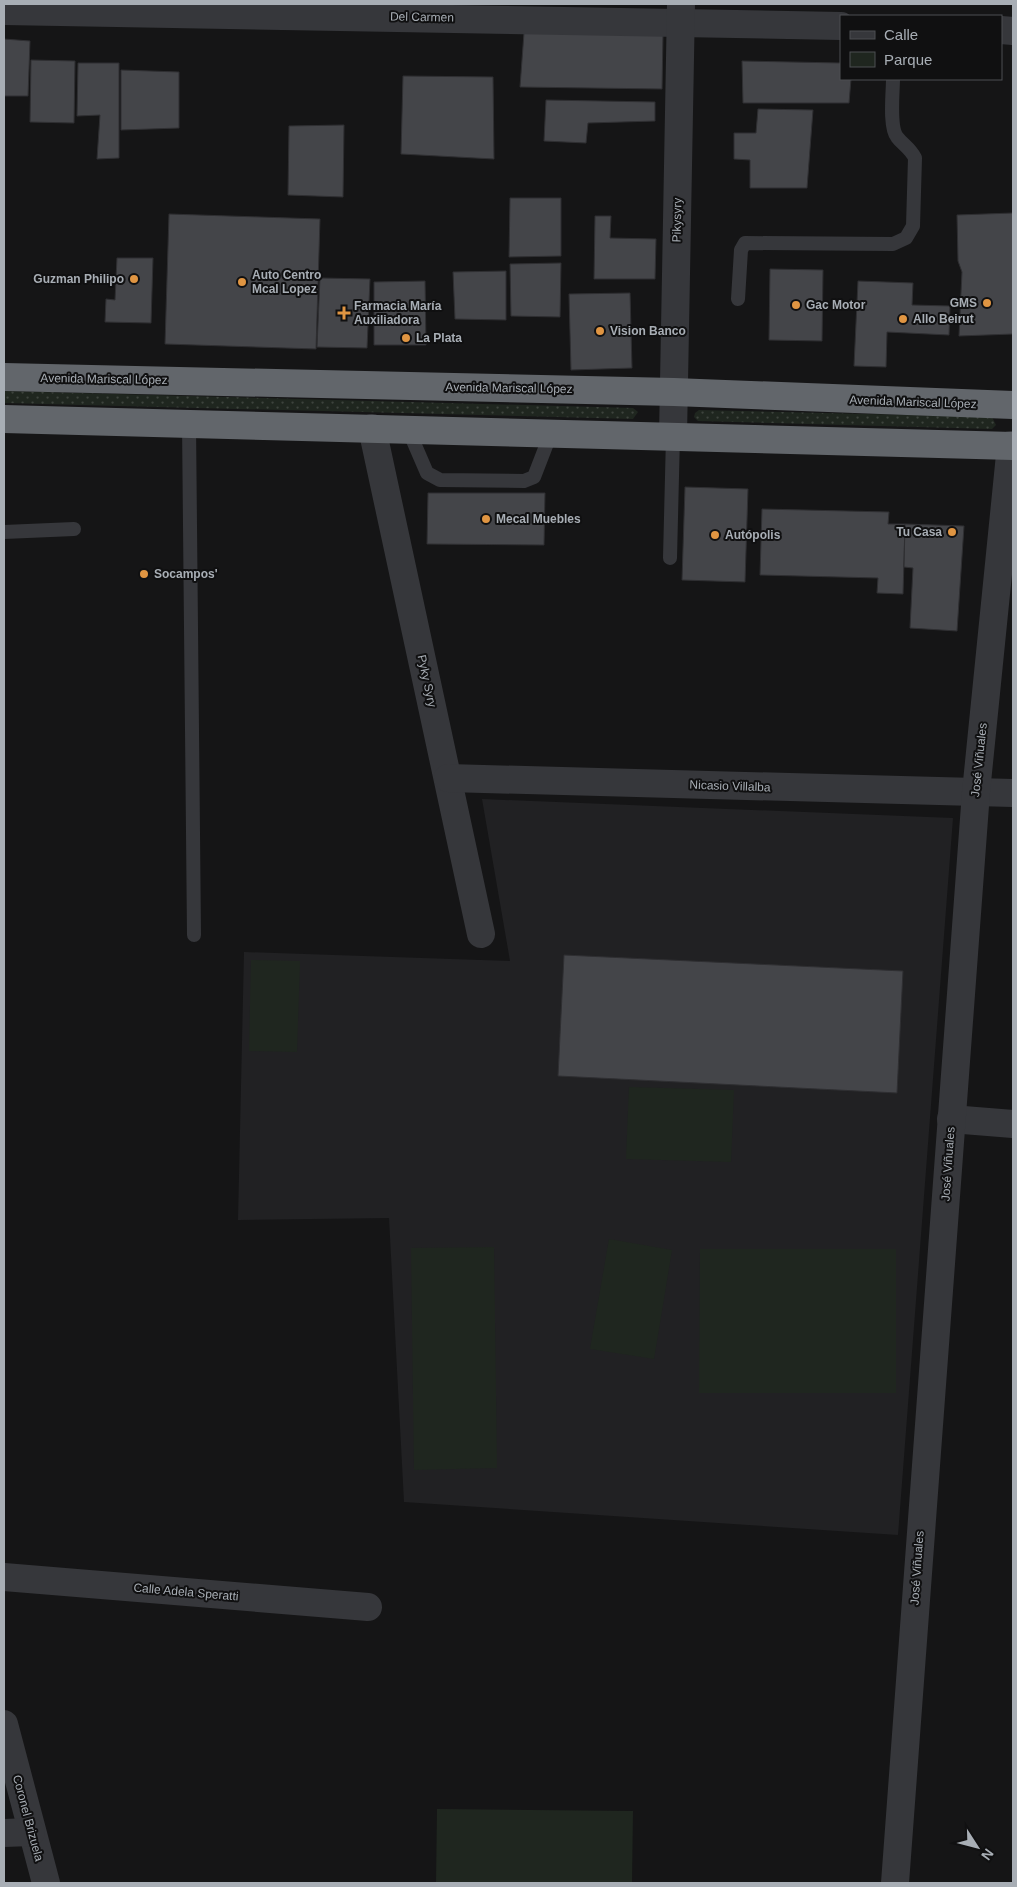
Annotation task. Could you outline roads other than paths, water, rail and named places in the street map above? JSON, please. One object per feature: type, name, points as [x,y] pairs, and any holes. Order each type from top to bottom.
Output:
[{"type":"highway","name":"Avenida Mariscal López","points":[[4,376],[674,392],[1013,406]]},
{"type":"highway","points":[[4,419],[1012,446]]},
{"type":"street","name":"Del Carmen","points":[[4,11],[681,13],[840,26]]},
{"type":"street","name":"Pikysyry","points":[[673,436],[681,13]]},
{"type":"street","name":"Pyky Syry","points":[[372,428],[481,934]]},
{"type":"street","name":"José Viñuales","points":[[894,1883],[976,792],[1005,581],[1012,446]]},
{"type":"street","name":"Nicasio Villalba","points":[[448,778],[1013,793]]},
{"type":"street","points":[[951,1119],[1013,1124]]},
{"type":"street","name":"Calle Adela Speratti","points":[[4,1577],[368,1606]]},
{"type":"street","name":"Coronel Brizuela","points":[[4,1724],[46,1883]]},
{"type":"street","points":[[4,1833],[31,1832]]},
{"type":"lane","points":[[738,299],[741,250],[746,243],[893,244],[906,238],[913,226],[914,158],[910,149],[896,136],[893,126],[892,80]]},
{"type":"lane","points":[[189,423],[194,935]]},
{"type":"lane","points":[[408,429],[427,473],[440,480],[524,481],[534,477],[552,433]]},
{"type":"lane","points":[[670,558],[673,436]]},
{"type":"lane","points":[[4,532],[74,529]]},
{"type":"place","name":"Guzman Philipo","points":[[134,279]]},
{"type":"place","name":"Auto Centro Mcal Lopez","points":[[242,282]]},
{"type":"place","name":"GMS","points":[[987,303]]},
{"type":"place","name":"Gac Motor","points":[[796,305]]},
{"type":"place","name":"Farmacia María Auxiliadora","points":[[344,313]]},
{"type":"place","name":"Allo Beirut","points":[[903,319]]},
{"type":"place","name":"Vision Banco","points":[[600,331]]},
{"type":"place","name":"La Plata","points":[[406,338]]},
{"type":"place","name":"Mecal Muebles","points":[[486,519]]},
{"type":"place","name":"Tu Casa","points":[[952,532]]},
{"type":"place","name":"Autópolis","points":[[715,535]]},
{"type":"place","name":"Socampos'","points":[[144,574]]}]
